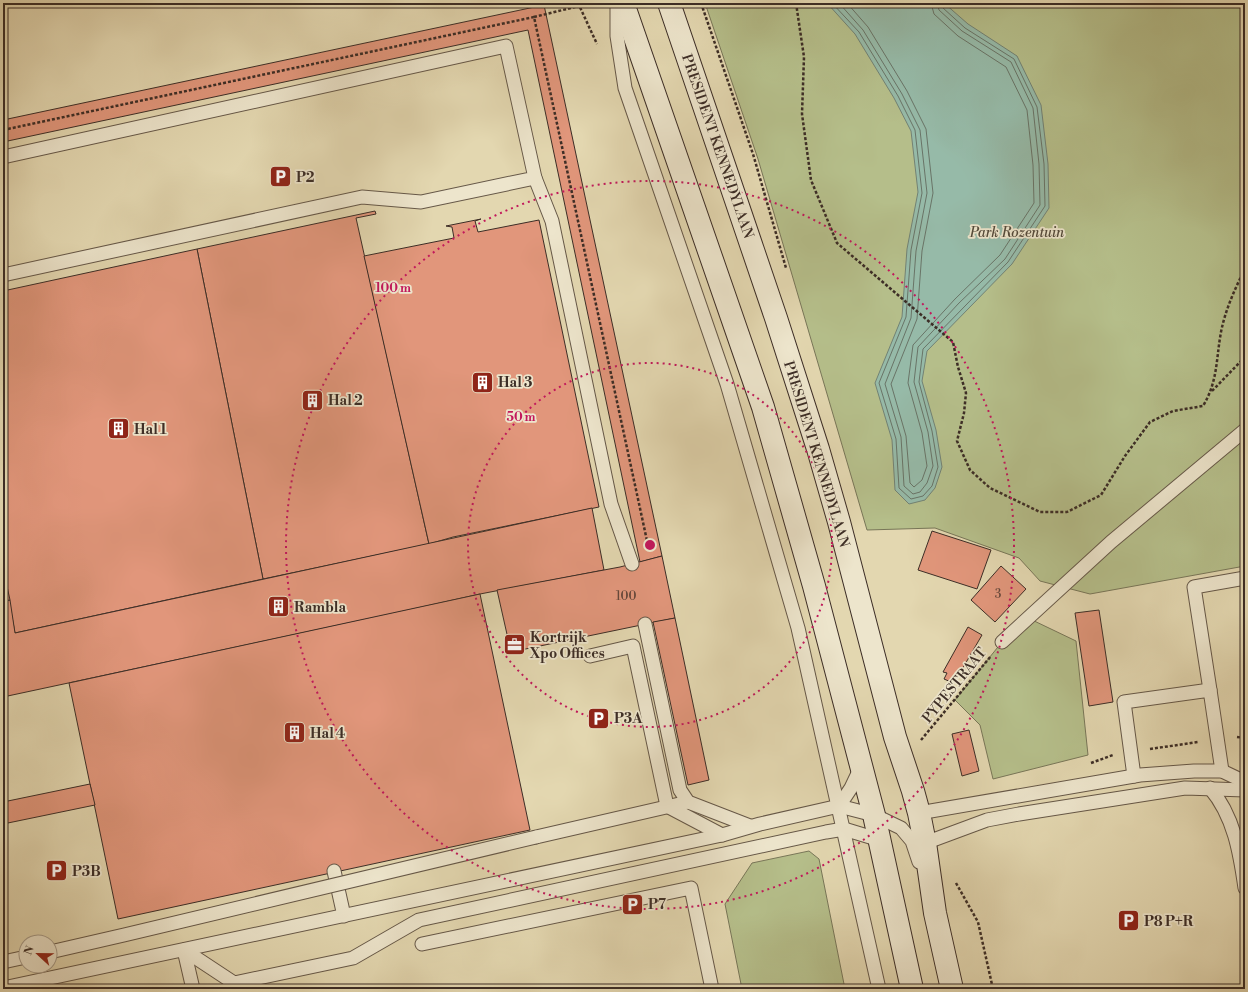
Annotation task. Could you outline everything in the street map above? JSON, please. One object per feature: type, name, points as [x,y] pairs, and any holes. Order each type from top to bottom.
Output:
[{"type":"main road","points":[[623,3],[763,407],[814,586],[874,815],[912,989]]},
{"type":"main road","name":"PRESIDENT KENNEDYLAAN","points":[[669,3],[818,448],[839,522],[894,737],[919,813],[926,843],[935,913],[952,989]]},
{"type":"lane","points":[[617,3],[617,36],[625,88],[727,384],[765,509],[798,628],[879,989]]},
{"type":"lane","points":[[3,157],[506,46],[535,178],[552,221],[611,504],[632,564]]},
{"type":"lane","points":[[3,275],[362,197],[421,202],[535,178]]},
{"type":"lane","points":[[1002,642],[1110,542],[1245,430]]},
{"type":"lane","points":[[1222,771],[1194,587],[1245,578]]},
{"type":"lane","points":[[645,624],[680,790],[688,802]]},
{"type":"lane","points":[[590,656],[633,646],[667,806]]},
{"type":"lane","points":[[1134,776],[1124,702],[1210,690]]},
{"type":"lane","points":[[3,988],[722,835],[750,826],[838,806],[851,788],[861,767]]},
{"type":"lane","points":[[919,813],[1134,776],[1194,771],[1222,771],[1245,782]]},
{"type":"lane","points":[[926,843],[987,820],[1185,788],[1245,790]]},
{"type":"lane","points":[[1210,788],[1220,800],[1228,814],[1242,864],[1245,888]]},
{"type":"lane","points":[[58,950],[124,936],[688,802],[750,826]]},
{"type":"lane","points":[[667,806],[722,835]]},
{"type":"lane","name":"PRESIDENT KENNEDYLAAN","points":[[838,806],[874,815],[901,828],[912,841],[935,913]]},
{"type":"lane","points":[[184,950],[233,986],[353,958],[419,920],[806,835],[844,829],[880,840]]},
{"type":"lane","points":[[334,872],[344,916]]},
{"type":"lane","points":[[422,944],[691,888],[712,989]]},
{"type":"lane","points":[[184,950],[193,989]]},
{"type":"lane","points":[[3,962],[18,959]]},
{"type":"path","points":[[796,3],[804,57],[802,114],[811,180],[836,243],[892,292],[954,342],[958,367],[966,393],[964,413],[957,441],[970,470],[990,488],[1040,512],[1067,512],[1101,495],[1125,456],[1150,422],[1173,411],[1203,406],[1211,392],[1245,357]]},
{"type":"path","points":[[534,17],[579,5],[600,50]]},
{"type":"path","points":[[1211,392],[1217,368],[1221,331],[1236,287],[1245,269]]},
{"type":"path","name":"PYPESTRAAT","points":[[921,742],[1002,642]]},
{"type":"green space","name":"Park Rozentuin","points":[[705,3],[1245,3],[1245,566],[1090,594],[1040,581],[1019,558],[935,528],[867,530],[758,159]]},
{"type":"green space","points":[[1028,618],[1076,641],[1088,755],[993,779],[980,725],[955,700],[1002,642]]},
{"type":"green space","points":[[809,851],[819,859],[845,989],[742,989],[725,904],[752,863]]},
{"type":"water","points":[[827,3],[944,3],[968,24],[1017,56],[1041,105],[1048,164],[1049,208],[1012,264],[927,351],[922,381],[936,430],[942,467],[935,488],[925,500],[909,504],[895,490],[892,440],[875,383],[902,317],[907,249],[918,192],[911,131],[894,98],[855,34]]},
{"type":"building","points":[[544,5],[662,556],[640,562],[528,30],[3,142],[3,120]]},
{"type":"building","name":"Hal 2","points":[[375,211],[376,214],[356,218],[429,544],[263,579],[197,249]]},
{"type":"building","name":"Hal 3","points":[[481,219],[475,221],[478,232],[539,220],[599,507],[453,537],[429,544],[364,256],[454,238],[452,227],[446,226]]},
{"type":"building","name":"Hal 1","points":[[197,249],[263,579],[15,633],[3,568],[3,291]]},
{"type":"building","name":"Rambla","points":[[592,508],[604,570],[480,594],[3,697],[3,601],[10,600],[15,633]]},
{"type":"building","points":[[932,531],[991,550],[977,589],[918,570]]},
{"type":"building","points":[[662,556],[675,618],[511,652],[497,590],[620,567]]},
{"type":"building","points":[[1001,566],[1026,589],[995,622],[971,600]]},
{"type":"building","points":[[3,568],[10,600],[3,601]]},
{"type":"building","name":"Hal 4","points":[[480,594],[530,830],[118,919],[69,683]]},
{"type":"building","points":[[1099,610],[1113,702],[1089,706],[1075,613]]},
{"type":"building","points":[[675,618],[709,780],[688,785],[653,622]]},
{"type":"building","points":[[968,627],[982,635],[957,678],[955,677],[951,682],[944,679],[947,673],[943,672]]},
{"type":"building","points":[[969,730],[979,771],[962,776],[952,734]]},
{"type":"building","points":[[90,784],[95,805],[3,824],[3,802]]},
{"type":"place","name":"P2","points":[[281,177]]},
{"type":"place","name":"Hal 3","points":[[483,382]]},
{"type":"place","name":"Hal 2","points":[[312,400]]},
{"type":"place","name":"Hal 1","points":[[118,429]]},
{"type":"place","name":"Rambla","points":[[278,607]]},
{"type":"place","name":"Kortrijk Xpo Offices","points":[[514,645]]},
{"type":"place","name":"P3A","points":[[599,718]]},
{"type":"place","name":"Hal 4","points":[[295,733]]},
{"type":"place","name":"P3B","points":[[56,871]]},
{"type":"place","name":"P7","points":[[632,904]]},
{"type":"place","name":"P8 P+R","points":[[1128,921]]}]
